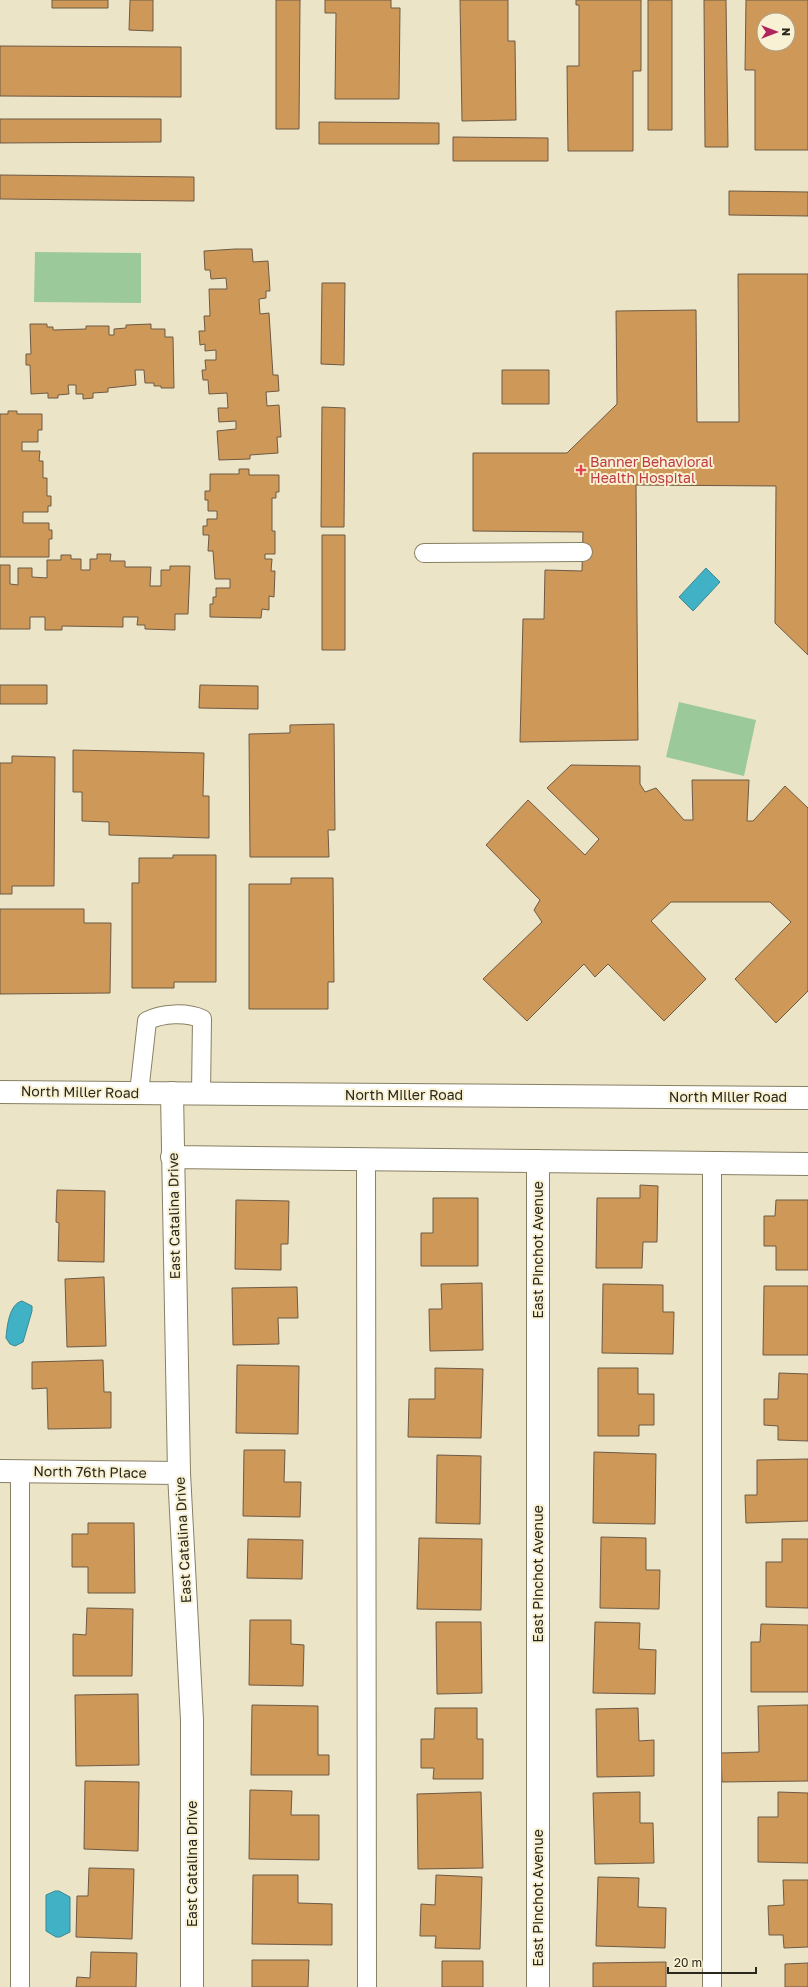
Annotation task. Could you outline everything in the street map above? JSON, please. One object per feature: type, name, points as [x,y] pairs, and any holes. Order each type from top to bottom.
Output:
[{"type":"street","name":"North Miller Road","points":[[0,1092],[808,1098]]},
{"type":"street","name":"East Catalina Drive","points":[[172,1093],[179,1473],[192,1720],[192,1987]]},
{"type":"street","points":[[172,1157],[808,1164]]},
{"type":"street","name":"East Pinchot Avenue","points":[[538,1161],[538,1987]]},
{"type":"street","name":"North 76th Place","points":[[10,1471],[179,1473]]},
{"type":"lane","points":[[424,553],[582,552]]},
{"type":"lane","points":[[139,1093],[146,1021],[156,1016],[194,1015],[202,1019],[201,1093]]},
{"type":"lane","points":[[366,1159],[367,1987]]},
{"type":"lane","points":[[712,1163],[712,1987]]},
{"type":"lane","points":[[10,1471],[20,1987]]},
{"type":"green space","points":[[35,252],[141,253],[141,303],[34,302]]},
{"type":"green space","points":[[679,702],[756,720],[744,776],[666,757]]},
{"type":"water","points":[[706,568],[720,582],[693,611],[679,597]]},
{"type":"water","points":[[22,1301],[32,1306],[32,1311],[23,1342],[15,1346],[10,1344],[6,1338],[7,1328],[11,1311],[14,1306]]},
{"type":"water","points":[[59,1891],[70,1897],[70,1932],[60,1937],[56,1937],[46,1931],[46,1895]]},
{"type":"building","points":[[52,0],[108,0],[108,8],[52,8]]},
{"type":"building","points":[[130,0],[153,0],[153,31],[129,30]]},
{"type":"building","points":[[276,0],[300,0],[299,129],[276,129]]},
{"type":"building","points":[[325,0],[391,0],[391,8],[400,8],[399,99],[335,99],[336,13],[325,13]]},
{"type":"building","points":[[460,0],[508,0],[508,41],[515,41],[516,120],[462,121]]},
{"type":"building","points":[[576,0],[641,0],[641,71],[633,71],[633,151],[568,151],[567,66],[579,66],[579,5],[576,5]]},
{"type":"building","points":[[648,0],[672,0],[672,130],[648,130]]},
{"type":"building","points":[[704,0],[726,0],[728,147],[705,147]]},
{"type":"building","points":[[746,0],[808,0],[808,150],[755,150],[755,70],[745,70]]},
{"type":"building","points":[[0,46],[181,47],[181,97],[0,96]]},
{"type":"building","points":[[0,119],[161,119],[161,142],[0,143]]},
{"type":"building","points":[[319,122],[439,123],[439,144],[319,144]]},
{"type":"building","points":[[453,137],[548,138],[548,161],[453,161]]},
{"type":"building","points":[[0,175],[194,177],[194,201],[0,199]]},
{"type":"building","points":[[729,191],[808,192],[808,216],[729,215]]},
{"type":"building","points":[[252,249],[253,262],[268,261],[270,291],[266,291],[266,298],[259,299],[260,314],[269,313],[273,375],[278,375],[279,391],[266,392],[267,406],[279,405],[281,437],[277,437],[278,453],[250,455],[250,459],[219,460],[217,431],[236,429],[236,421],[219,422],[218,408],[228,408],[227,393],[209,394],[208,380],[203,380],[202,370],[206,370],[205,360],[216,360],[216,350],[205,351],[205,344],[200,345],[199,331],[205,331],[204,316],[210,316],[209,289],[227,289],[226,278],[211,279],[210,270],[205,270],[204,251]]},
{"type":"building","points":[[738,274],[808,274],[808,655],[775,623],[776,486],[636,485],[638,740],[520,742],[523,619],[544,619],[545,570],[582,571],[583,532],[473,531],[473,453],[567,453],[617,404],[616,311],[696,310],[697,422],[739,422]]},
{"type":"building","points":[[322,283],[345,283],[344,365],[321,364]]},
{"type":"building","points":[[30,324],[47,324],[47,327],[53,327],[53,330],[86,329],[86,326],[109,326],[109,335],[114,335],[114,329],[126,328],[126,325],[151,324],[151,329],[165,329],[165,337],[173,337],[174,388],[161,388],[161,386],[154,386],[154,383],[145,383],[144,370],[135,370],[136,385],[108,388],[108,392],[93,393],[93,398],[83,399],[83,394],[76,394],[76,385],[68,385],[69,394],[58,395],[58,398],[48,398],[48,393],[31,394],[30,365],[26,365],[26,354],[31,354]]},
{"type":"building","points":[[502,370],[549,370],[549,404],[502,404]]},
{"type":"building","points":[[322,407],[345,408],[344,527],[321,527]]},
{"type":"building","points":[[8,411],[17,411],[17,414],[42,414],[42,430],[38,430],[38,442],[22,442],[22,451],[40,451],[39,461],[43,461],[43,478],[47,478],[47,496],[51,496],[51,506],[48,506],[48,512],[23,512],[23,523],[49,523],[49,530],[52,530],[52,539],[49,539],[49,557],[0,557],[0,414],[8,414]]},
{"type":"building","points":[[239,469],[249,469],[249,475],[279,475],[279,492],[276,492],[276,498],[272,498],[272,531],[275,531],[275,554],[265,554],[265,559],[272,559],[271,571],[275,571],[274,597],[269,596],[269,610],[262,609],[261,618],[210,617],[210,604],[213,604],[213,597],[216,597],[216,588],[230,588],[230,579],[215,579],[213,551],[208,551],[209,535],[203,535],[203,526],[207,526],[207,519],[217,519],[217,511],[208,511],[208,500],[205,500],[205,491],[210,491],[210,474],[239,474]]},
{"type":"building","points":[[322,535],[345,535],[345,650],[322,650]]},
{"type":"building","points":[[97,554],[111,554],[110,561],[125,561],[125,567],[151,567],[150,586],[161,586],[161,570],[170,570],[170,566],[190,566],[188,614],[175,614],[175,630],[145,629],[145,625],[137,625],[138,617],[123,617],[123,627],[62,626],[62,630],[45,630],[45,617],[30,617],[30,629],[0,629],[0,565],[10,565],[10,584],[18,585],[18,568],[32,568],[32,577],[47,578],[47,560],[61,560],[61,555],[71,555],[71,559],[81,559],[81,570],[90,570],[90,559],[97,559]]},
{"type":"building","points":[[0,685],[47,685],[47,704],[0,704]]},
{"type":"building","points":[[200,685],[258,686],[258,709],[199,708]]},
{"type":"building","points":[[334,724],[335,830],[328,830],[329,857],[250,857],[249,734],[290,733],[290,725]]},
{"type":"building","points":[[73,750],[204,753],[203,796],[209,796],[209,838],[109,835],[109,822],[82,821],[82,792],[73,792]]},
{"type":"building","points":[[12,756],[55,757],[54,886],[12,886],[12,894],[0,894],[0,763],[12,763]]},
{"type":"building","points":[[571,765],[640,766],[640,784],[645,792],[656,788],[684,820],[693,820],[692,780],[749,780],[747,821],[753,821],[785,786],[808,808],[808,991],[776,1023],[735,979],[791,922],[770,902],[671,902],[651,921],[706,979],[664,1021],[608,964],[595,977],[584,964],[527,1021],[483,979],[542,922],[534,910],[540,900],[486,845],[528,800],[585,855],[599,839],[547,788]]},
{"type":"building","points":[[173,855],[216,855],[216,982],[174,982],[174,988],[132,988],[132,883],[139,883],[139,858],[173,858]]},
{"type":"building","points":[[291,878],[333,878],[334,982],[328,982],[328,1009],[249,1009],[249,884],[291,884]]},
{"type":"building","points":[[0,909],[84,909],[84,923],[111,923],[110,993],[0,994]]},
{"type":"building","points":[[640,1185],[658,1186],[657,1242],[643,1242],[642,1268],[596,1268],[597,1198],[640,1198]]},
{"type":"building","points":[[57,1190],[105,1191],[104,1262],[58,1261],[59,1223],[56,1222]]},
{"type":"building","points":[[433,1198],[478,1198],[478,1266],[421,1266],[421,1233],[433,1233]]},
{"type":"building","points":[[236,1200],[289,1201],[288,1244],[281,1244],[281,1270],[235,1269]]},
{"type":"building","points":[[776,1200],[808,1200],[808,1270],[776,1270],[776,1246],[764,1246],[764,1216],[775,1216]]},
{"type":"building","points":[[104,1277],[106,1346],[67,1347],[65,1279]]},
{"type":"building","points":[[482,1283],[483,1350],[430,1351],[429,1309],[442,1309],[441,1284]]},
{"type":"building","points":[[603,1284],[663,1285],[663,1312],[674,1312],[673,1354],[602,1353]]},
{"type":"building","points":[[764,1286],[808,1286],[808,1355],[763,1355]]},
{"type":"building","points":[[297,1287],[298,1318],[278,1318],[279,1344],[233,1345],[232,1288]]},
{"type":"building","points":[[103,1360],[104,1392],[111,1392],[111,1428],[48,1429],[47,1388],[32,1389],[32,1362]]},
{"type":"building","points":[[237,1365],[299,1366],[298,1434],[236,1433]]},
{"type":"building","points":[[435,1368],[483,1369],[481,1438],[408,1437],[409,1399],[435,1399]]},
{"type":"building","points":[[598,1368],[638,1368],[638,1394],[654,1394],[654,1425],[639,1425],[639,1436],[598,1436]]},
{"type":"building","points":[[779,1373],[808,1374],[808,1441],[778,1440],[778,1426],[764,1425],[764,1399],[778,1399]]},
{"type":"building","points":[[244,1450],[285,1450],[284,1482],[301,1482],[300,1517],[243,1516]]},
{"type":"building","points":[[594,1452],[656,1454],[655,1524],[593,1523]]},
{"type":"building","points":[[437,1455],[481,1456],[480,1524],[436,1523]]},
{"type":"building","points":[[808,1459],[808,1521],[746,1523],[745,1495],[757,1495],[757,1460]]},
{"type":"building","points":[[88,1523],[134,1523],[135,1593],[88,1593],[88,1567],[72,1567],[72,1534],[88,1534]]},
{"type":"building","points":[[601,1537],[646,1538],[646,1570],[660,1570],[659,1609],[600,1608]]},
{"type":"building","points":[[419,1538],[482,1539],[481,1610],[417,1609]]},
{"type":"building","points":[[248,1539],[303,1540],[302,1579],[247,1578]]},
{"type":"building","points":[[782,1539],[808,1539],[808,1608],[766,1607],[766,1562],[782,1562]]},
{"type":"building","points":[[87,1608],[133,1609],[132,1676],[73,1676],[73,1634],[86,1635]]},
{"type":"building","points":[[250,1620],[291,1620],[291,1644],[304,1645],[303,1686],[249,1685]]},
{"type":"building","points":[[436,1622],[481,1622],[482,1693],[437,1694]]},
{"type":"building","points":[[595,1622],[640,1623],[639,1649],[656,1650],[655,1694],[593,1693]]},
{"type":"building","points":[[761,1624],[808,1625],[808,1692],[751,1692],[751,1642],[760,1642]]},
{"type":"building","points":[[138,1694],[139,1765],[76,1766],[75,1695]]},
{"type":"building","points":[[252,1705],[318,1706],[318,1755],[329,1755],[329,1775],[251,1775]]},
{"type":"building","points":[[808,1705],[808,1781],[722,1782],[721,1753],[759,1752],[758,1706]]},
{"type":"building","points":[[435,1708],[477,1708],[477,1739],[483,1739],[483,1779],[433,1779],[434,1768],[421,1768],[421,1739],[434,1739]]},
{"type":"building","points":[[638,1708],[639,1741],[654,1740],[654,1776],[597,1777],[596,1709]]},
{"type":"building","points":[[85,1781],[139,1782],[138,1851],[84,1849]]},
{"type":"building","points":[[250,1790],[292,1791],[291,1815],[319,1815],[319,1860],[249,1859]]},
{"type":"building","points":[[481,1792],[483,1868],[418,1869],[417,1794]]},
{"type":"building","points":[[640,1792],[640,1823],[653,1823],[654,1863],[595,1864],[593,1793]]},
{"type":"building","points":[[778,1792],[808,1793],[808,1863],[758,1862],[758,1817],[778,1817]]},
{"type":"building","points":[[89,1868],[134,1869],[132,1939],[76,1937],[77,1896],[88,1896]]},
{"type":"building","points":[[253,1875],[298,1875],[298,1903],[332,1904],[332,1945],[252,1944]]},
{"type":"building","points":[[436,1875],[482,1877],[480,1949],[435,1948],[436,1936],[420,1936],[421,1904],[435,1905]]},
{"type":"building","points":[[598,1877],[639,1878],[638,1907],[666,1908],[665,1948],[596,1946]]},
{"type":"building","points":[[783,1880],[808,1880],[808,1947],[784,1948],[783,1935],[769,1935],[768,1906],[784,1905]]},
{"type":"building","points":[[91,1952],[137,1953],[136,1987],[76,1987],[77,1977],[90,1978]]},
{"type":"building","points":[[252,1960],[309,1960],[308,1987],[252,1987]]},
{"type":"building","points":[[442,1961],[483,1961],[483,1987],[442,1987]]},
{"type":"building","points":[[666,1962],[666,1987],[593,1987],[593,1963]]},
{"type":"building","points":[[808,1963],[808,1987],[785,1987],[785,1964]]},
{"type":"place","name":"Banner Behavioral Health Hospital","points":[[581,470]]}]
